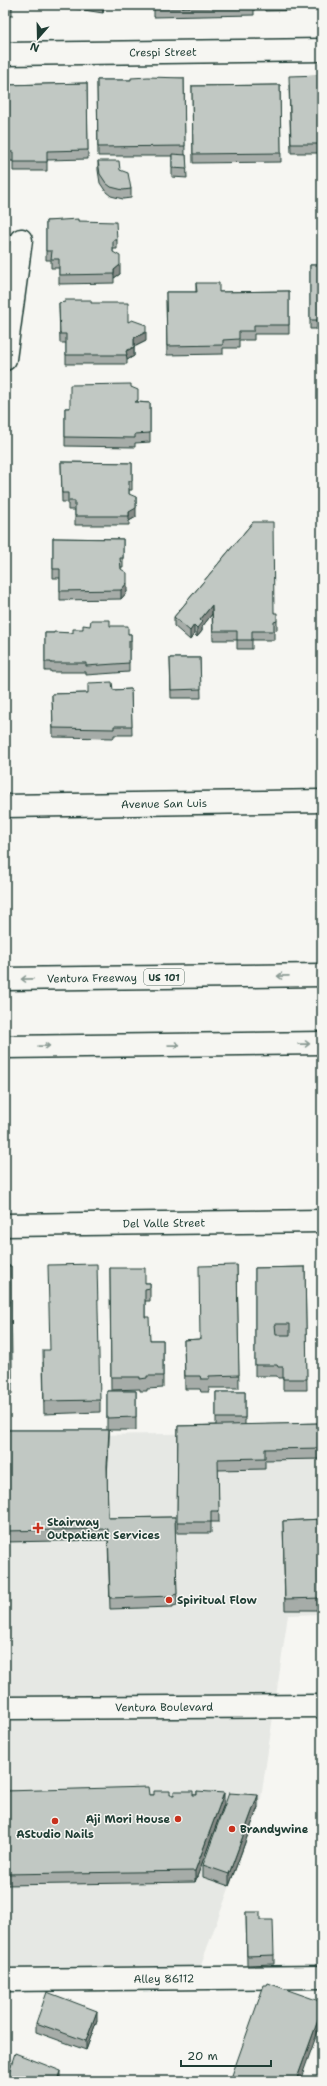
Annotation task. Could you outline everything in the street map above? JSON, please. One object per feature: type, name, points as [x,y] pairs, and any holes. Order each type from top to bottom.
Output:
[{"type":"main road","name":"Crespi Street","points":[[5,54],[322,50]]},
{"type":"main road","points":[[5,358],[21,240]]},
{"type":"main road","name":"Avenue San Luis","points":[[5,806],[322,801]]},
{"type":"main road","name":"Ventura Freeway","points":[[5,979],[322,975]]},
{"type":"main road","points":[[5,1047],[322,1043]]},
{"type":"main road","name":"Del Valle Street","points":[[5,1225],[322,1221]]},
{"type":"main road","name":"Ventura Boulevard","points":[[5,1708],[322,1706]]},
{"type":"main road","name":"Alley 86112","points":[[5,1980],[322,1977]]},
{"type":"shaded area","points":[[322,1432],[322,1614],[288,1615],[260,1805],[200,1967],[5,1969],[5,1436]]},
{"type":"building","points":[[5,5],[11,5],[12,7],[8,7],[8,11],[5,12]]},
{"type":"building","points":[[154,5],[254,5],[254,6],[154,8]]},
{"type":"building","points":[[322,75],[322,144],[291,144],[289,76]]},
{"type":"building","points":[[131,78],[184,78],[185,146],[98,147],[97,80],[131,80]]},
{"type":"building","points":[[87,83],[88,150],[47,151],[47,162],[13,162],[13,152],[5,152],[5,85]]},
{"type":"building","points":[[280,85],[281,153],[193,154],[192,86]]},
{"type":"building","points":[[172,154],[186,155],[187,169],[172,168]]},
{"type":"building","points":[[98,161],[119,161],[120,170],[128,173],[131,189],[123,190],[111,187],[106,183],[100,174]]},
{"type":"building","points":[[78,219],[78,221],[116,222],[117,240],[113,240],[113,252],[120,256],[120,265],[114,270],[114,274],[59,275],[59,259],[51,259],[52,251],[46,251],[46,221]]},
{"type":"building","points":[[310,265],[322,265],[322,337],[319,337],[319,320],[310,320]]},
{"type":"building","points":[[196,283],[219,283],[219,292],[289,291],[289,325],[254,325],[254,331],[239,331],[239,339],[223,340],[223,345],[167,346],[166,292],[197,292]]},
{"type":"building","points":[[65,300],[91,300],[91,303],[128,303],[128,322],[132,320],[146,325],[146,332],[134,338],[134,347],[126,351],[127,355],[66,355],[66,334],[60,334],[59,303],[65,302]]},
{"type":"building","points":[[131,384],[131,387],[138,390],[138,400],[135,402],[150,403],[150,433],[135,434],[135,438],[65,437],[65,408],[70,408],[70,385]]},
{"type":"building","points":[[61,462],[132,463],[132,481],[129,481],[129,494],[136,497],[136,508],[129,512],[129,516],[75,516],[75,501],[68,501],[68,493],[62,493]]},
{"type":"building","points":[[253,522],[273,522],[274,613],[277,613],[277,621],[274,622],[274,631],[252,631],[252,640],[237,640],[237,631],[213,631],[212,605],[200,620],[202,622],[197,628],[194,625],[190,631],[174,617]]},
{"type":"building","points":[[53,538],[123,539],[123,558],[120,558],[121,569],[127,573],[127,583],[121,590],[60,591],[60,569],[53,569]]},
{"type":"building","points":[[91,620],[110,620],[110,626],[128,626],[128,634],[131,634],[131,641],[129,641],[129,663],[86,666],[86,663],[45,662],[45,633],[73,633],[73,629],[83,629],[83,625],[90,626]]},
{"type":"building","points":[[170,658],[200,658],[201,689],[171,690]]},
{"type":"building","points":[[112,682],[113,690],[131,689],[132,726],[114,726],[114,729],[53,728],[52,694],[88,693],[88,683]]},
{"type":"building","points":[[97,1264],[100,1400],[44,1401],[43,1350],[50,1350],[48,1265]]},
{"type":"building","points":[[237,1265],[239,1375],[209,1376],[209,1379],[201,1379],[200,1376],[185,1376],[184,1340],[200,1339],[199,1266]]},
{"type":"building","points":[[5,1266],[11,1266],[12,1384],[5,1384]]},
{"type":"building","points":[[305,1267],[307,1379],[283,1379],[283,1367],[278,1367],[277,1365],[255,1365],[255,1268]],"holes":[[[275,1324],[290,1324],[290,1335],[276,1335]]]},
{"type":"building","points":[[110,1268],[145,1268],[145,1283],[150,1283],[150,1288],[145,1289],[145,1317],[149,1317],[150,1340],[163,1340],[163,1376],[147,1376],[147,1378],[140,1379],[140,1377],[111,1377]]},
{"type":"building","points":[[320,1268],[322,1268],[322,1366]]},
{"type":"building","points":[[107,1391],[136,1391],[136,1417],[107,1418]]},
{"type":"building","points":[[216,1392],[245,1392],[245,1418],[216,1418]]},
{"type":"building","points":[[322,1423],[322,1448],[265,1449],[265,1458],[218,1459],[219,1511],[211,1511],[211,1522],[177,1522],[178,1426]]},
{"type":"building","points":[[5,1430],[109,1430],[107,1466],[108,1518],[175,1517],[177,1594],[173,1596],[110,1598],[108,1529],[5,1531]]},
{"type":"building","points":[[322,1519],[322,1598],[285,1599],[283,1521]]},
{"type":"building","points":[[148,1787],[149,1795],[154,1795],[154,1791],[170,1791],[170,1795],[174,1795],[174,1791],[193,1791],[193,1795],[197,1795],[197,1791],[224,1793],[195,1871],[5,1874],[5,1791]]},
{"type":"building","points":[[229,1793],[258,1795],[229,1874],[203,1865]]},
{"type":"building","points":[[246,1912],[260,1912],[260,1920],[273,1920],[274,1955],[247,1956]]},
{"type":"building","points":[[268,1983],[322,2002],[322,2009],[296,2081],[230,2081],[264,1985],[267,1985]]},
{"type":"building","points":[[47,1992],[97,2011],[86,2041],[36,2023]]},
{"type":"building","points":[[15,2053],[61,2071],[58,2081],[6,2081]]},
{"type":"place","name":"Stairway Outpatient Services","points":[[38,1528]]},
{"type":"place","name":"Spiritual Flow","points":[[169,1600]]},
{"type":"place","name":"Aji Mori House","points":[[178,1819]]},
{"type":"place","name":"AStudio Nails","points":[[55,1821]]},
{"type":"place","name":"Brandywine","points":[[232,1829]]}]
